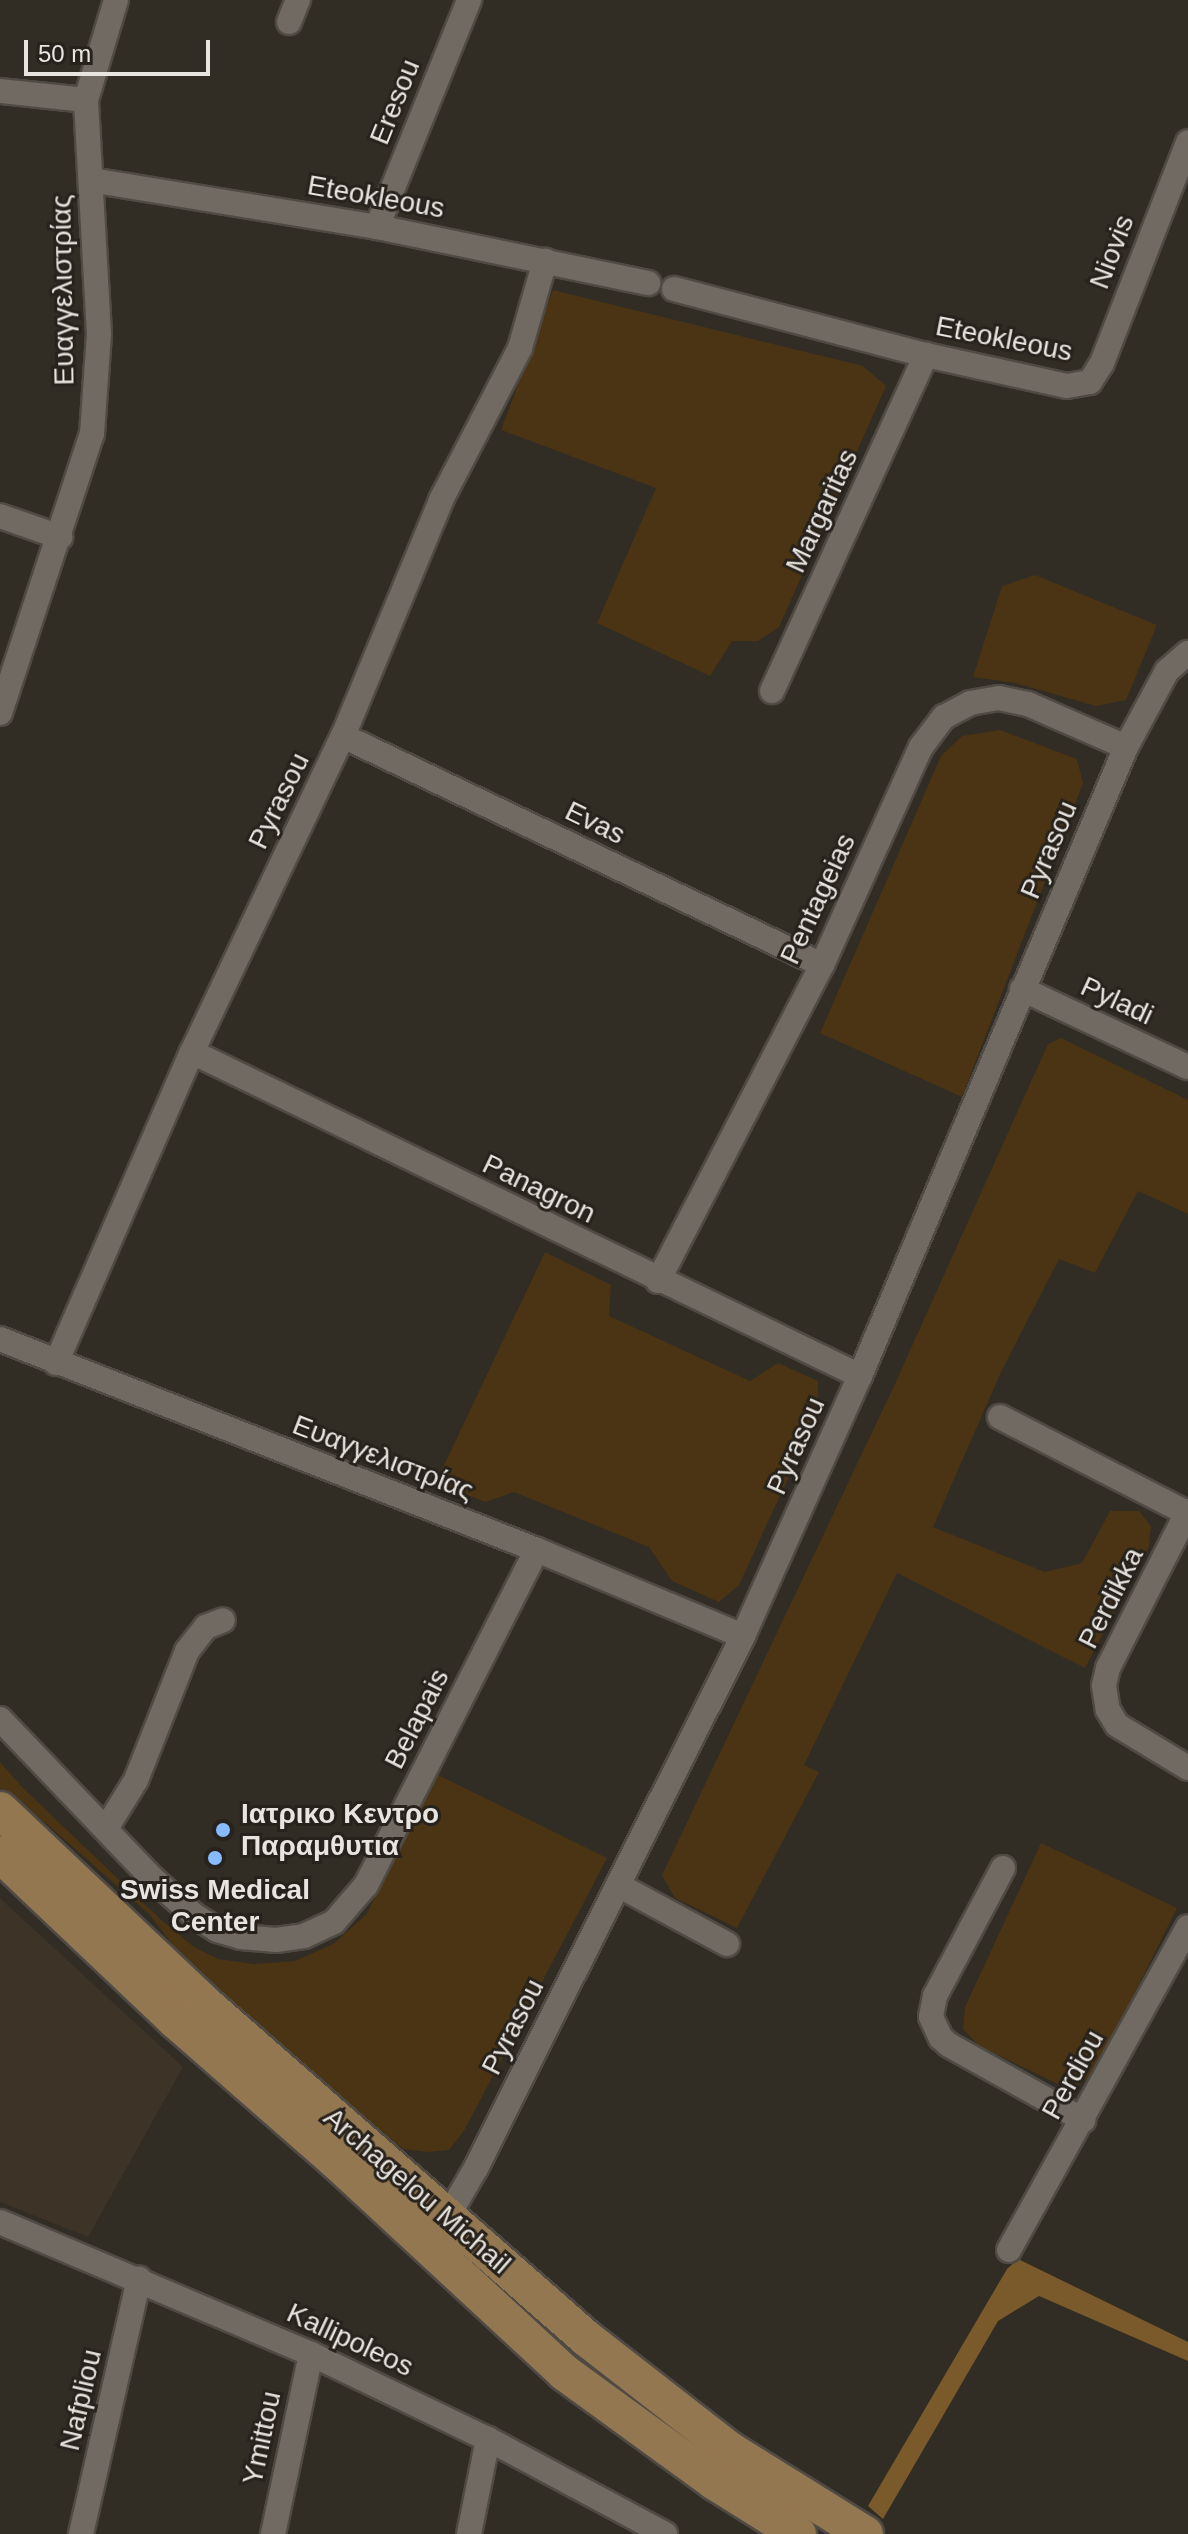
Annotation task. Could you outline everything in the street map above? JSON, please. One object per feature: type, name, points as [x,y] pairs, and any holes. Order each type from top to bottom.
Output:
[{"type":"main road","name":"Archagelou Michail","points":[[0,1810],[204,2003],[586,2338],[730,2450],[865,2534]]},
{"type":"main road","name":"Archagelou Michail","points":[[0,1854],[175,2020],[335,2160],[565,2373],[715,2482],[798,2534]]},
{"type":"street","name":"Ευαγγελιστρίας","points":[[0,713],[92,434],[99,367],[86,100],[116,0]]},
{"type":"street","name":"Eresou","points":[[377,227],[469,0]]},
{"type":"street","points":[[0,91],[86,100]]},
{"type":"street","name":"Niovis","points":[[1090,382],[1102,363],[1188,142]]},
{"type":"street","name":"Eteokleous","points":[[91,180],[377,227],[648,283]]},
{"type":"street","name":"Pyrasou","points":[[56,1363],[192,1052],[343,736],[441,500],[520,348],[545,261]]},
{"type":"street","name":"Eteokleous","points":[[674,289],[926,355],[1067,386],[1090,382]]},
{"type":"street","name":"Margaritas","points":[[772,691],[926,355]]},
{"type":"street","points":[[0,516],[60,537]]},
{"type":"street","name":"Pyrasou","points":[[427,2248],[450,2218],[743,1636],[860,1376],[1126,747],[1167,671],[1186,653]]},
{"type":"street","name":"Pentageias","points":[[658,1281],[822,965],[921,747],[944,717],[970,703],[999,698],[1028,704],[1126,747]]},
{"type":"street","name":"Evas","points":[[343,736],[822,965]]},
{"type":"street","name":"Pyladi","points":[[1022,989],[1188,1067]]},
{"type":"street","name":"Panagron","points":[[192,1052],[658,1281],[860,1376]]},
{"type":"street","name":"Ευαγγελιστρίας","points":[[0,1339],[537,1550],[743,1636]]},
{"type":"street","points":[[1000,1417],[1188,1512]]},
{"type":"street","name":"Perdikka","points":[[1188,1512],[1108,1668],[1104,1686],[1108,1710],[1117,1725],[1188,1768]]},
{"type":"street","name":"Belapais","points":[[0,1719],[107,1827],[152,1878],[195,1916],[217,1930],[241,1937],[276,1940],[304,1936],[334,1922],[366,1885],[537,1550]]},
{"type":"street","points":[[107,1827],[136,1780],[187,1651],[206,1627],[223,1620]]},
{"type":"street","points":[[1003,1868],[935,1996],[931,2017],[935,2028],[949,2045],[1083,2120]]},
{"type":"street","points":[[618,1885],[727,1944]]},
{"type":"street","name":"Perdiou","points":[[1009,2250],[1188,1927]]},
{"type":"street","name":"Kallipoleos","points":[[0,2222],[311,2354],[488,2439],[665,2534]]},
{"type":"street","name":"Nafpliou","points":[[81,2534],[139,2279]]},
{"type":"street","name":"Ymittou","points":[[273,2534],[311,2354]]},
{"type":"street","points":[[469,2534],[488,2439]]},
{"type":"shaded area","points":[[553,290],[863,366],[886,386],[779,627],[758,641],[732,641],[710,676],[597,623],[656,488],[501,430]]},
{"type":"shaded area","points":[[1035,575],[1157,625],[1126,700],[1096,706],[1015,683],[973,677],[1002,586]]},
{"type":"shaded area","points":[[1000,730],[1077,759],[1083,783],[962,1097],[820,1033],[941,756],[962,736]]},
{"type":"shaded area","points":[[1061,1038],[1188,1100],[1188,1214],[1138,1191],[1095,1273],[1059,1259],[1001,1372],[933,1527],[1045,1572],[1082,1563],[1110,1511],[1139,1511],[1151,1526],[1149,1546],[1085,1668],[897,1573],[804,1765],[819,1772],[737,1928],[675,1898],[662,1875],[894,1386],[1048,1044]]},
{"type":"shaded area","points":[[545,1252],[611,1285],[609,1316],[750,1381],[778,1363],[818,1381],[818,1413],[739,1585],[719,1602],[672,1581],[649,1547],[514,1492],[485,1502],[436,1482]]},
{"type":"shaded area","points":[[0,1762],[23,1788],[159,1918],[194,1947],[218,1959],[254,1964],[295,1961],[333,1944],[366,1915],[436,1774],[607,1858],[464,2131],[449,2150],[427,2152],[403,2149],[263,2032],[179,1953],[149,1914],[48,1825],[5,1793],[0,1788]]},
{"type":"shaded area","points":[[1041,1843],[1177,1908],[1096,2071],[1080,2084],[1062,2086],[979,2046],[963,2029],[965,2007]]},
{"type":"shaded area","points":[[0,1898],[183,2067],[88,2237],[0,2202]]},
{"type":"shaded area","points":[[1018,2259],[1188,2342],[1188,2361],[1039,2296],[998,2321],[883,2519],[868,2506],[1007,2269]]},
{"type":"place","name":"Ιατρικο Κεντρο Παραμθυτια","points":[[223,1830]]},
{"type":"place","name":"Swiss Medical Center","points":[[215,1858]]}]
